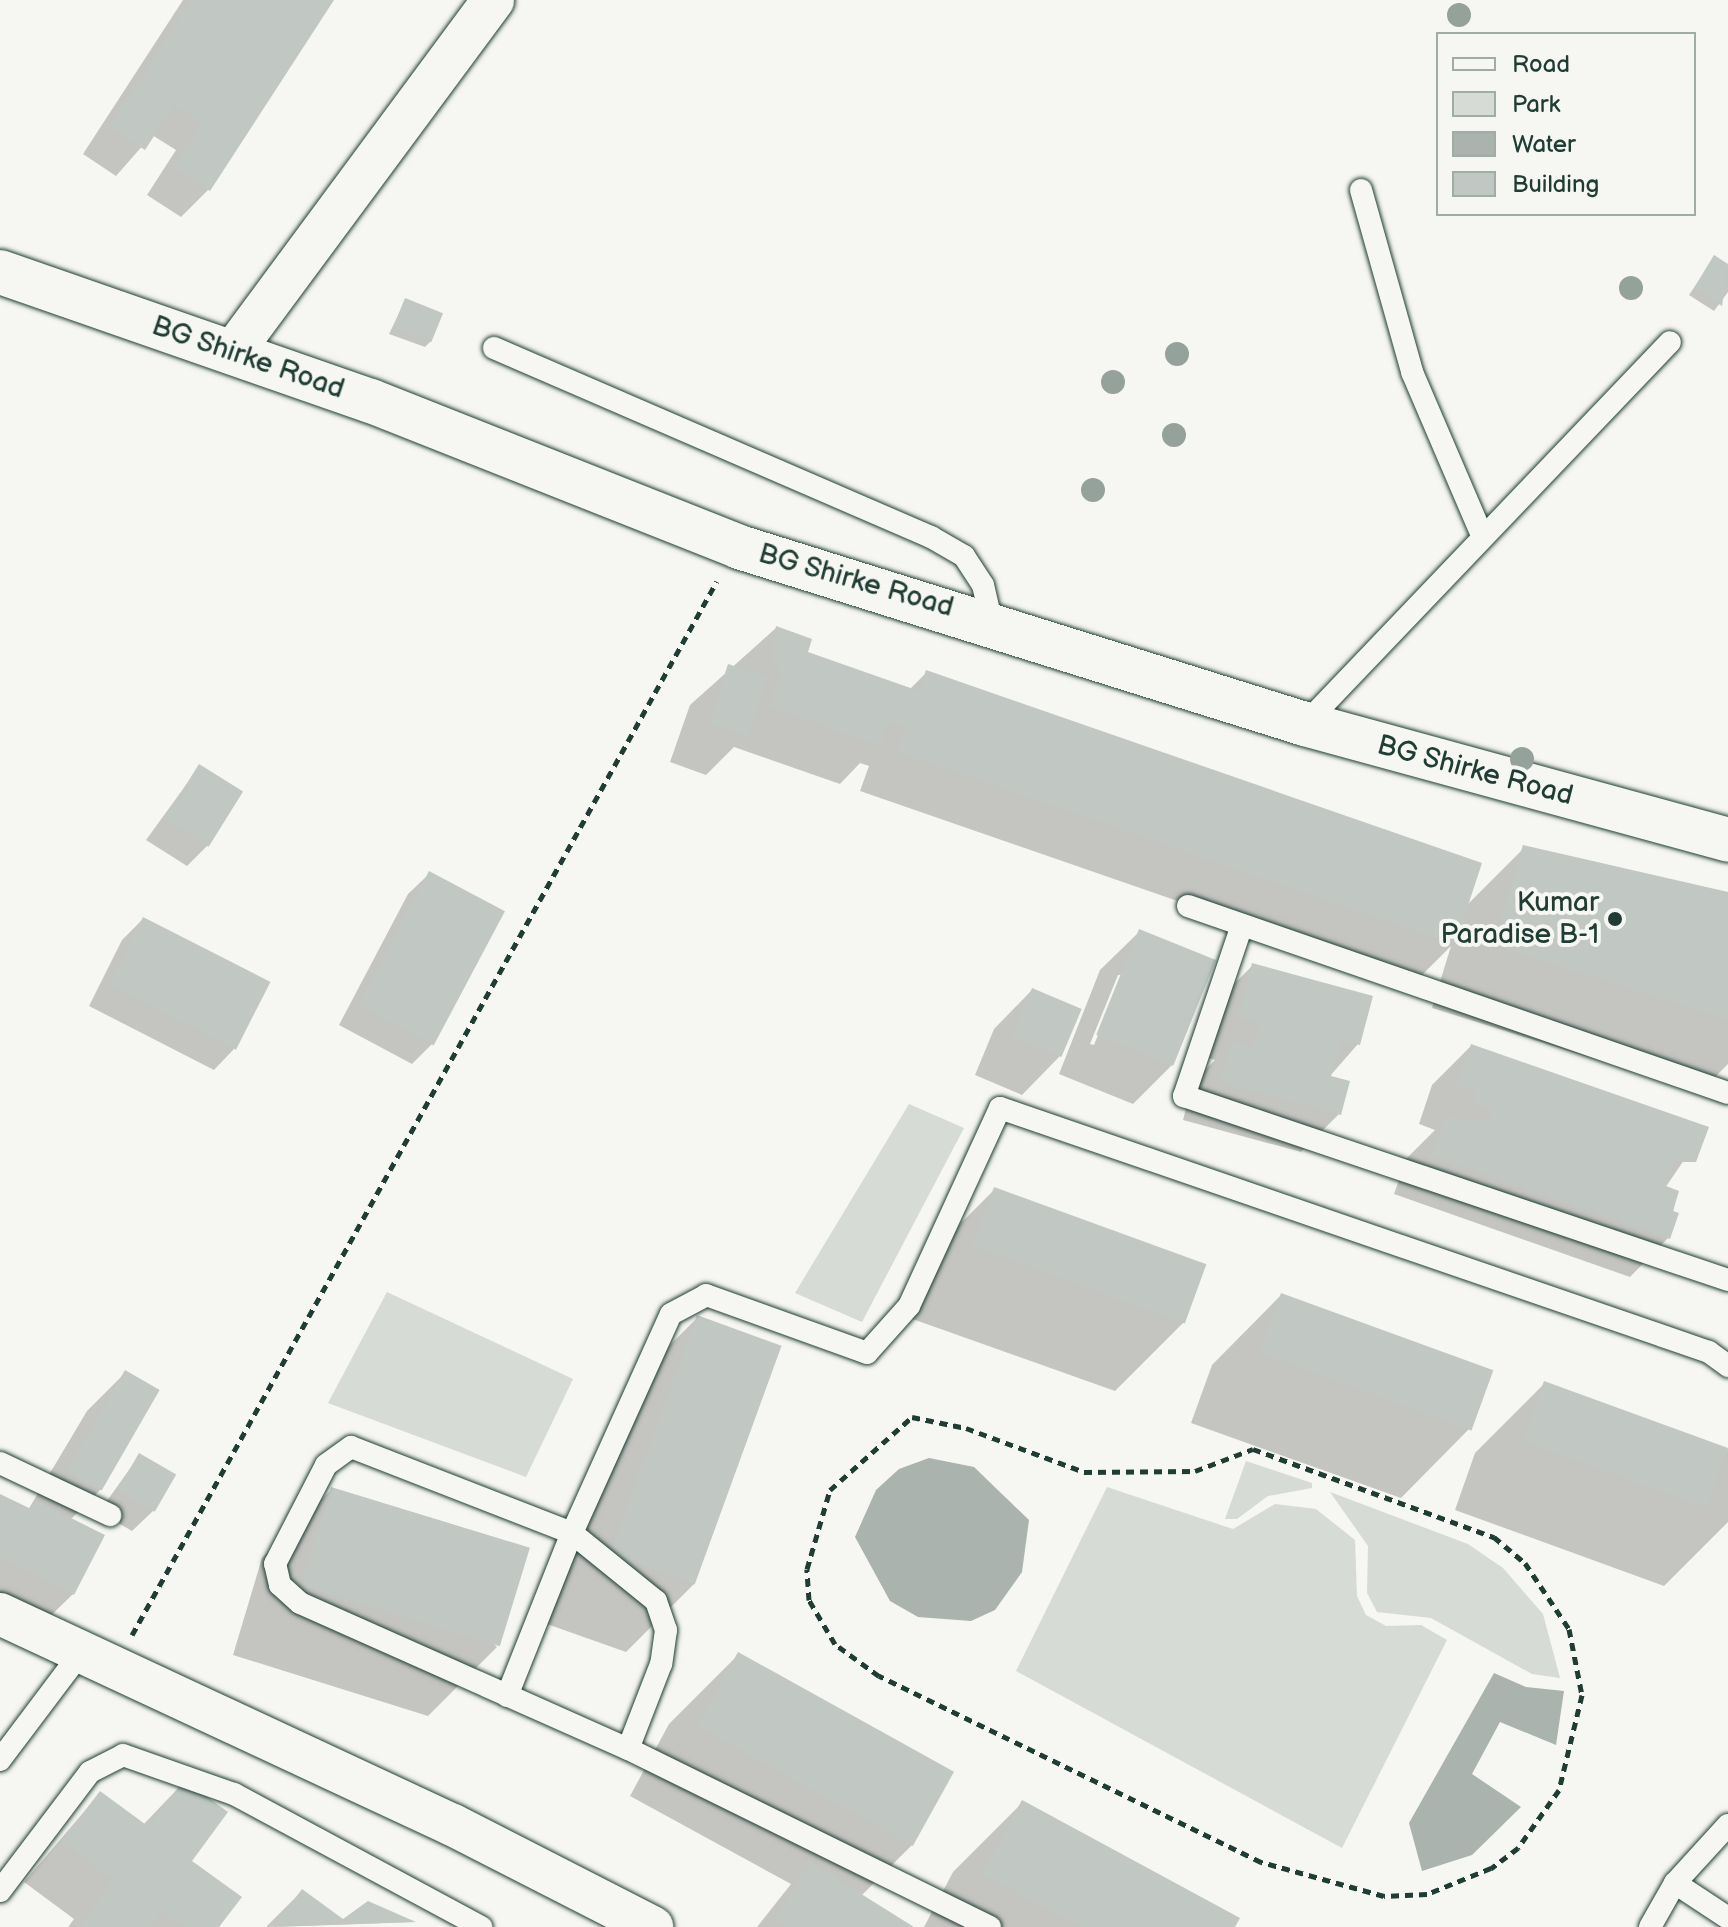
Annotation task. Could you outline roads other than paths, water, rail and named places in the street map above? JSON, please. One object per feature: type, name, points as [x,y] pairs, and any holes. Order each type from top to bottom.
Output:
[{"type":"street","points":[[232,353],[493,0]]},
{"type":"street","name":"BG Shirke Road","points":[[0,272],[232,353],[739,547],[991,621],[1305,724],[1728,840]]},
{"type":"street","points":[[0,1614],[453,1825],[652,1927]]},
{"type":"lane","points":[[1361,190],[1412,372],[1481,533]]},
{"type":"lane","points":[[1305,724],[1481,533],[1582,439],[1670,342]]},
{"type":"lane","points":[[494,348],[931,537],[964,556],[983,585],[991,621]]},
{"type":"lane","points":[[1188,906],[1728,1093]]},
{"type":"lane","points":[[1242,925],[1184,1096],[1728,1280]]},
{"type":"lane","points":[[507,1696],[572,1533],[671,1314],[706,1295],[867,1353],[909,1306],[1000,1108],[1709,1352],[1728,1366]]},
{"type":"lane","points":[[628,1749],[661,1664],[666,1630],[656,1601],[572,1533],[351,1447],[326,1465],[275,1564],[280,1585],[300,1603],[628,1749],[990,1927]]},
{"type":"lane","points":[[0,1463],[110,1515]]},
{"type":"lane","points":[[0,1760],[98,1659]]},
{"type":"lane","points":[[0,1891],[90,1772],[123,1755],[234,1794],[481,1927]]},
{"type":"lane","points":[[1650,1927],[1675,1883],[1728,1825]]},
{"type":"lane","points":[[1675,1883],[1728,1918]]},
{"type":"water","points":[[929,1458],[974,1467],[1029,1520],[1022,1572],[995,1610],[971,1621],[918,1617],[890,1601],[855,1537],[876,1490],[899,1469]]},
{"type":"water","points":[[1494,1673],[1526,1687],[1564,1691],[1556,1745],[1500,1722],[1472,1774],[1521,1807],[1472,1855],[1422,1871],[1409,1823]]},
{"type":"place","name":"Kumar Paradise B-1","points":[[1615,919]]}]
